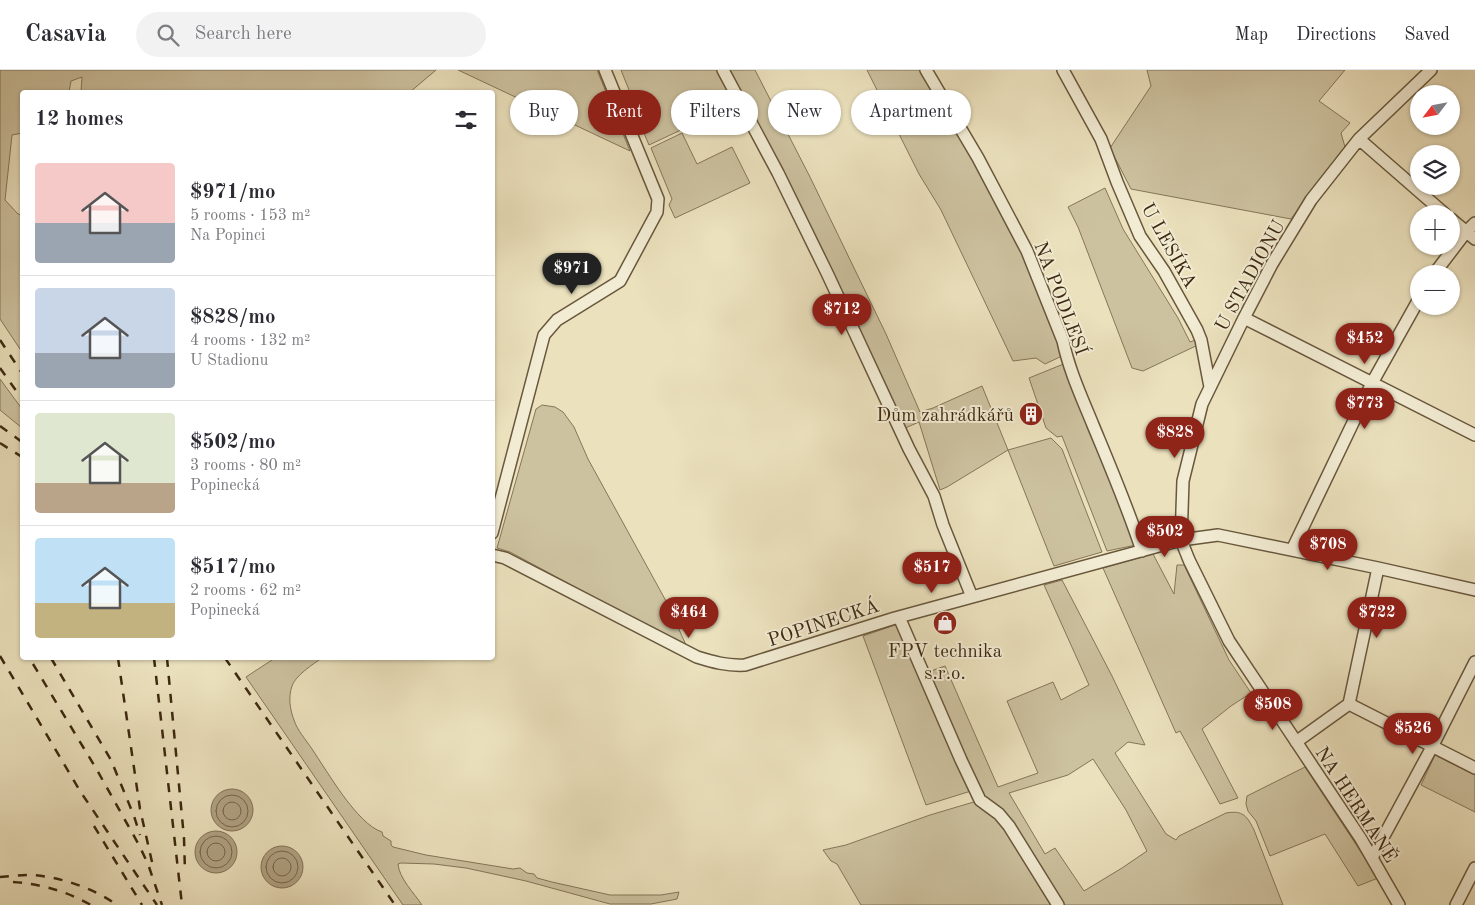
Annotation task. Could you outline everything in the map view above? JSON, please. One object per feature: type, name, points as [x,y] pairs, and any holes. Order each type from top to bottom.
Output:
[{"type":"street","points":[[495,522],[544,335],[557,320],[620,281],[657,212],[658,199],[605,70]]},
{"type":"street","points":[[723,70],[790,198],[827,273],[908,449],[934,496],[943,526],[972,597]]},
{"type":"street","name":"NA PODLESÍ","points":[[926,70],[978,158],[1026,251],[1063,342],[1079,391],[1128,510],[1142,550]]},
{"type":"street","name":"U LESÍKA","points":[[1063,70],[1101,139],[1140,236],[1164,272],[1198,330],[1210,387]]},
{"type":"street","name":"U STADIONU","points":[[1181,540],[1184,481],[1202,404],[1272,264],[1311,200],[1359,139],[1431,70]]},
{"type":"street","points":[[1359,139],[1435,205]]},
{"type":"street","points":[[1443,265],[1471,236],[1475,223]]},
{"type":"street","points":[[1460,227],[1471,236]]},
{"type":"street","points":[[1292,550],[1372,383],[1410,315]]},
{"type":"street","points":[[1244,318],[1475,435]]},
{"type":"street","name":"POPINECKÁ","points":[[495,555],[505,558],[697,657],[721,665],[745,666],[899,617],[1142,550],[1181,540],[1218,535],[1475,590]]},
{"type":"street","name":"NA HERMANĚ","points":[[1181,540],[1188,560],[1229,641],[1372,858],[1399,905]]},
{"type":"street","points":[[1296,742],[1349,704],[1378,568]]},
{"type":"street","points":[[899,617],[980,800],[999,814],[1009,826],[1058,905]]},
{"type":"street","points":[[1372,858],[1475,662]]},
{"type":"street","points":[[1349,704],[1475,768]]},
{"type":"street","points":[[1456,905],[1474,872]]},
{"type":"shaded area","points":[[0,70],[436,70],[412,90],[81,90],[82,77],[71,81],[69,90],[20,90],[20,133],[12,135],[5,200],[20,214],[20,349],[0,319]]},
{"type":"shaded area","points":[[458,70],[597,70],[605,90],[588,90],[588,131],[578,127],[578,90],[510,90],[510,94]]},
{"type":"shaded area","points":[[621,70],[720,70],[731,90],[671,90],[671,135],[649,145],[645,135],[661,135],[661,90],[629,90]]},
{"type":"shaded area","points":[[727,70],[755,70],[768,95],[768,135],[788,135],[886,334],[920,412],[982,386],[1008,450],[940,490],[919,422],[903,429],[758,133],[758,90],[737,90]]},
{"type":"shaded area","points":[[867,70],[922,70],[934,90],[877,90]]},
{"type":"shaded area","points":[[1147,70],[1345,70],[1319,101],[1350,123],[1341,133],[1345,147],[1291,219],[1131,189],[1110,148],[1151,86]]},
{"type":"shaded area","points":[[596,135],[623,135],[630,151]]},
{"type":"shaded area","points":[[678,135],[683,135],[697,164],[732,147],[750,183],[675,218],[669,205],[672,199],[651,148]]},
{"type":"shaded area","points":[[900,135],[961,135],[1021,249],[1064,355],[1045,364],[1036,358],[1013,361],[941,210],[919,174]]},
{"type":"shaded area","points":[[1105,188],[1123,229],[1178,318],[1190,342],[1198,339],[1200,344],[1143,371],[1132,368],[1078,227],[1068,207]]},
{"type":"shaded area","points":[[1066,363],[1136,545],[1107,551],[1062,436],[1057,437],[1046,428],[1029,378]]},
{"type":"shaded area","points":[[0,379],[20,406],[20,426],[0,410]]},
{"type":"shaded area","points":[[542,405],[555,407],[563,412],[574,427],[588,459],[666,601],[687,647],[510,552],[497,548],[536,409]]},
{"type":"shaded area","points":[[1051,438],[1062,449],[1102,552],[1054,566],[1008,450]]},
{"type":"shaded area","points":[[1153,554],[1174,594],[1177,565],[1184,565],[1229,660],[1251,693],[1202,729],[1238,798],[1220,804],[1180,731],[1176,733],[1103,568]]},
{"type":"shaded area","points":[[1062,580],[1112,676],[1145,745],[1128,742],[1115,753],[1166,834],[1176,840],[1179,836],[1226,813],[1237,812],[1244,815],[1254,830],[1283,905],[861,905],[837,864],[831,861],[823,850],[846,845],[930,815],[977,801],[925,673],[945,666],[998,787],[1038,773],[1007,701],[1053,682],[1061,700],[1089,685],[1044,585]],"holes":[[[1093,759],[1126,810],[1147,851],[1084,891],[1055,848],[1045,854],[1009,793],[1068,775]]]},
{"type":"shaded area","points":[[898,624],[971,791],[926,805],[863,636]]},
{"type":"shaded area","points":[[272,660],[319,660],[300,674],[292,686],[290,703],[295,724],[343,796],[363,819],[372,827],[382,832],[383,836],[391,841],[393,847],[426,855],[513,869],[520,868],[527,873],[534,874],[537,878],[610,895],[661,895],[679,892],[677,899],[651,904],[610,904],[526,881],[466,868],[434,864],[401,863],[398,864],[401,875],[422,905],[403,905],[246,677]]},
{"type":"shaded area","points":[[1435,755],[1475,775],[1475,812],[1421,785]]},
{"type":"shaded area","points":[[1305,767],[1378,878],[1358,886],[1325,834],[1270,856],[1256,821],[1248,811],[1246,804],[1247,796]]},
{"type":"water","points":[[232,789],[247,795],[253,810],[247,825],[232,831],[217,825],[211,810],[217,795]]},
{"type":"water","points":[[216,831],[231,837],[237,852],[231,867],[216,873],[201,867],[195,852],[201,837]]},
{"type":"water","points":[[282,846],[297,852],[303,867],[297,882],[282,888],[267,882],[261,867],[267,852]]},
{"type":"railway","points":[[0,340],[20,370]]},
{"type":"railway","points":[[0,368],[20,396]]},
{"type":"railway","points":[[0,426],[20,441]]},
{"type":"railway","points":[[0,443],[20,456]]},
{"type":"railway","points":[[0,656],[80,791],[157,905]]},
{"type":"railway","points":[[52,660],[111,760],[140,835]]},
{"type":"railway","points":[[118,660],[140,809],[152,862]]},
{"type":"railway","points":[[154,660],[182,905]]},
{"type":"railway","points":[[167,660],[184,838],[185,872]]},
{"type":"railway","points":[[226,660],[395,905]]},
{"type":"railway","points":[[33,664],[97,770],[139,845],[148,864],[162,905]]},
{"type":"railway","points":[[94,826],[142,905]]},
{"type":"railway","points":[[0,877],[32,875],[54,878],[98,893],[117,905]]},
{"type":"railway","points":[[13,882],[53,889],[91,905]]},
{"type":"place","name":"Dům zahrádkářů","points":[[1031,414]]},
{"type":"place","name":"FPV technika s.r.o.","points":[[945,623]]}]
